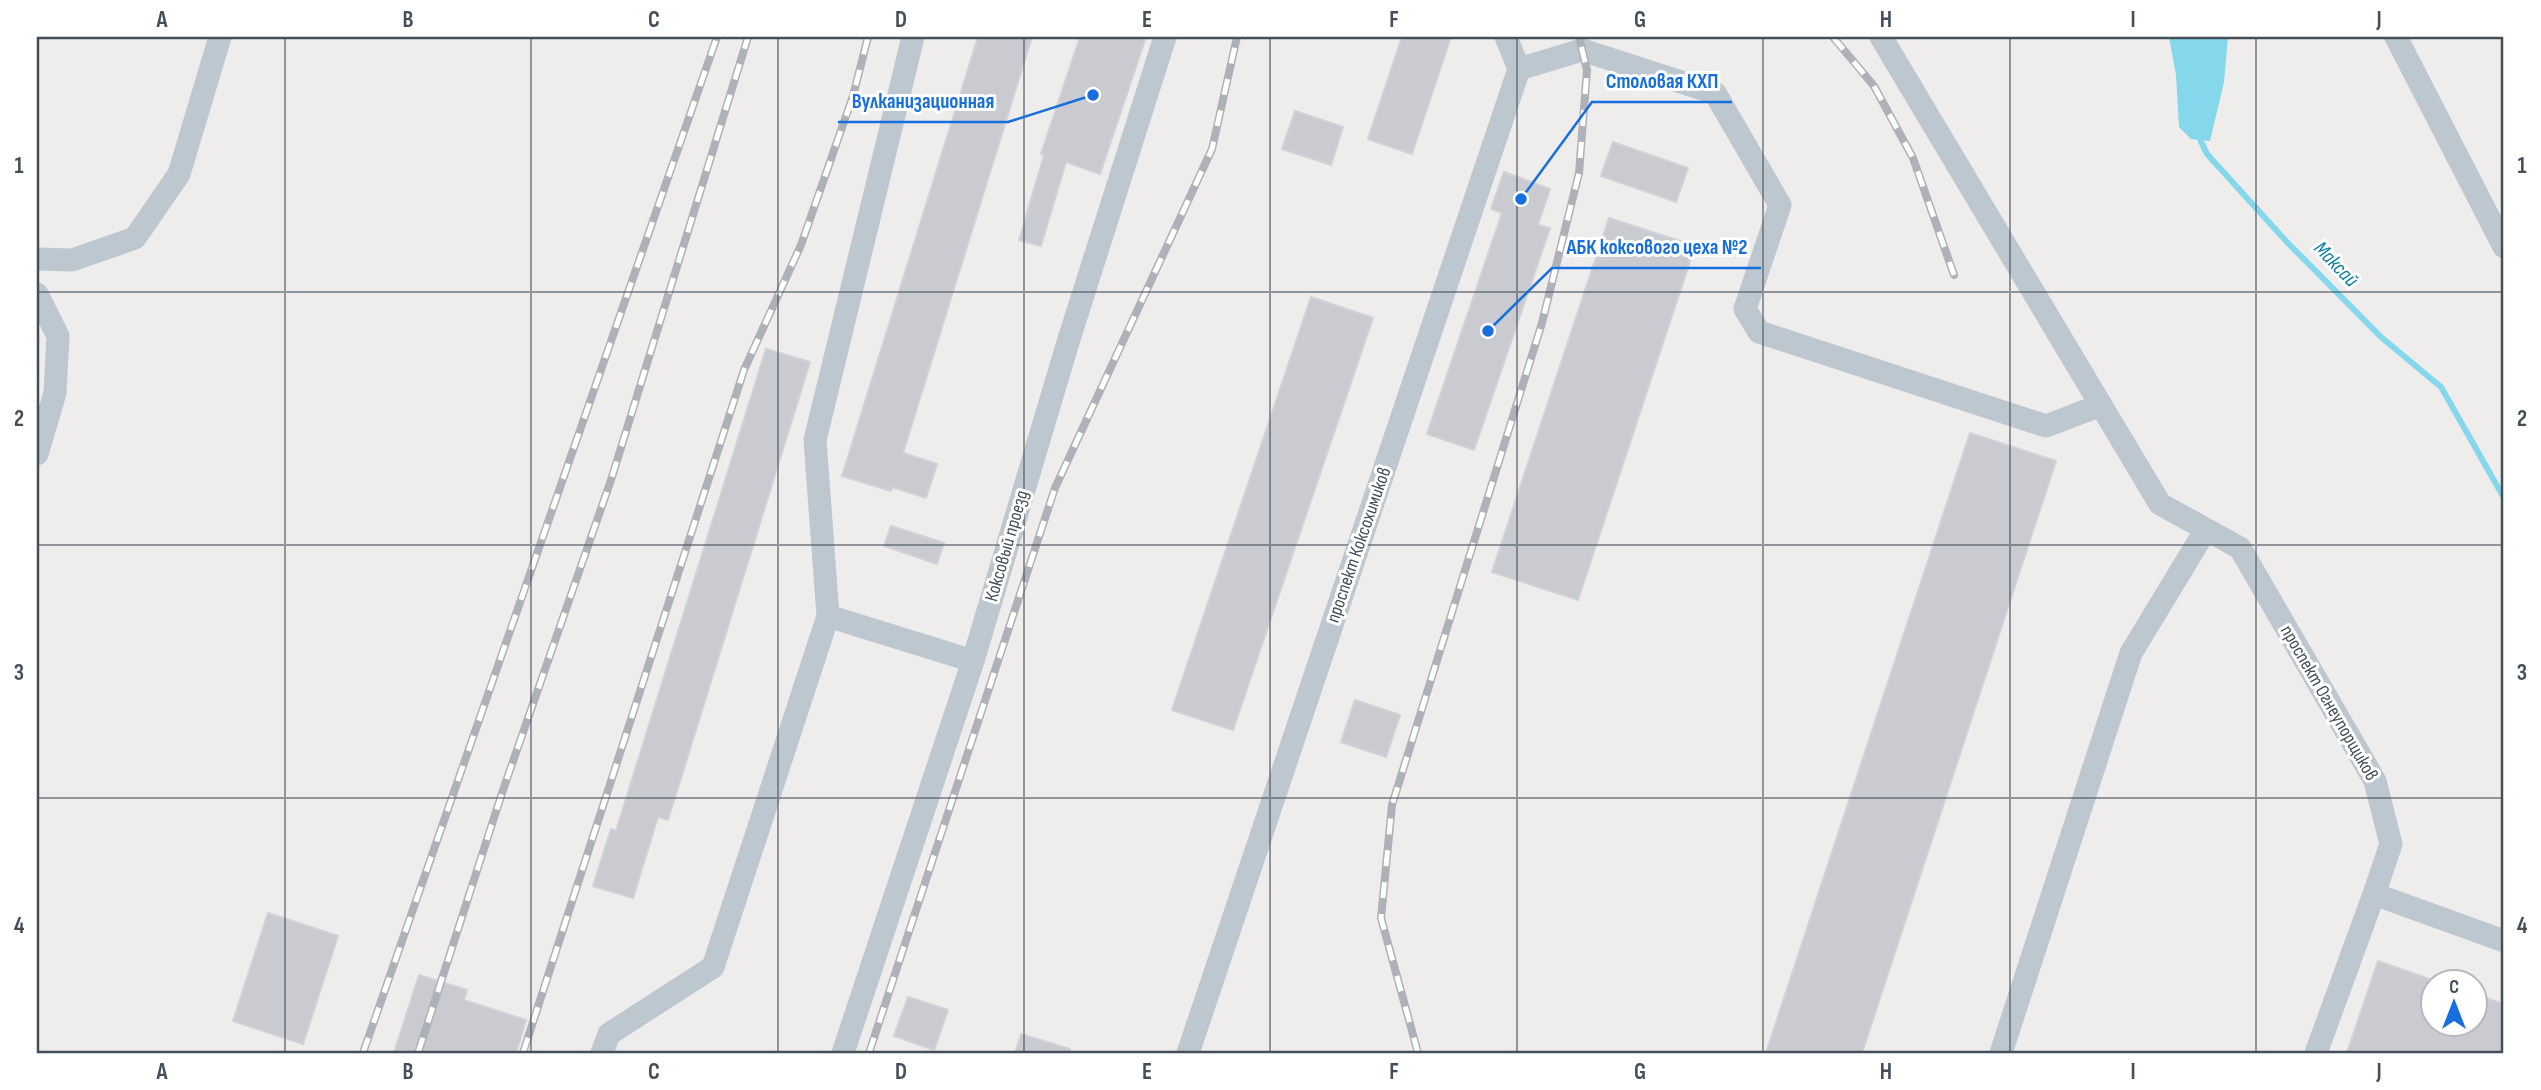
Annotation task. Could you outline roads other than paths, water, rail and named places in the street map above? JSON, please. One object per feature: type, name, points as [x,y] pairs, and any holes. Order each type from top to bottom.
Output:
[{"type":"street","points":[[37,259],[72,260],[135,238],[178,174],[220,37]]},
{"type":"street","points":[[601,1053],[609,1034],[713,967],[828,616],[816,440],[913,37]]},
{"type":"street","name":"Коксовый проезд","points":[[844,1053],[973,661],[1069,339],[1165,37]]},
{"type":"street","points":[[1506,37],[1519,69],[1582,50],[1715,93],[1780,205],[1745,309],[1759,332],[2046,426],[2101,405]]},
{"type":"street","points":[[1881,37],[2160,504],[2205,531],[2131,653],[2001,1053]]},
{"type":"street","points":[[2396,37],[2504,247]]},
{"type":"street","name":"проспект Коксохимиков","points":[[1188,1053],[1519,69]]},
{"type":"street","points":[[37,294],[58,336],[55,393],[37,454]]},
{"type":"street","name":"проспект Огнеупорщиков","points":[[2205,531],[2240,548],[2375,781],[2391,844],[2316,1053]]},
{"type":"street","points":[[828,616],[973,661]]},
{"type":"street","points":[[2374,894],[2504,941]]},
{"type":"water","points":[[2169,37],[2228,37],[2224,82],[2210,141],[2191,139],[2179,127],[2176,75]]},
{"type":"waterway","name":"Максай","points":[[2198,135],[2207,154],[2286,241],[2381,337],[2441,387],[2504,498]]},
{"type":"railway","points":[[363,1053],[717,37]]},
{"type":"railway","points":[[418,1053],[503,790],[611,480],[748,37]]},
{"type":"railway","points":[[523,1053],[744,370],[801,245],[853,96],[868,37]]},
{"type":"railway","points":[[869,1053],[1055,488],[1212,149],[1237,37]]},
{"type":"railway","points":[[1418,1053],[1381,918],[1392,805],[1542,323],[1579,173],[1587,70],[1579,37]]},
{"type":"railway","points":[[1833,37],[1874,86],[1913,158],[1954,275]]},
{"type":"place","name":"Вулканизационная","points":[[1093,95]]},
{"type":"place","name":"Столовая КХП","points":[[1521,199]]},
{"type":"place","name":"АБК коксового цеха №2","points":[[1488,331]]}]
